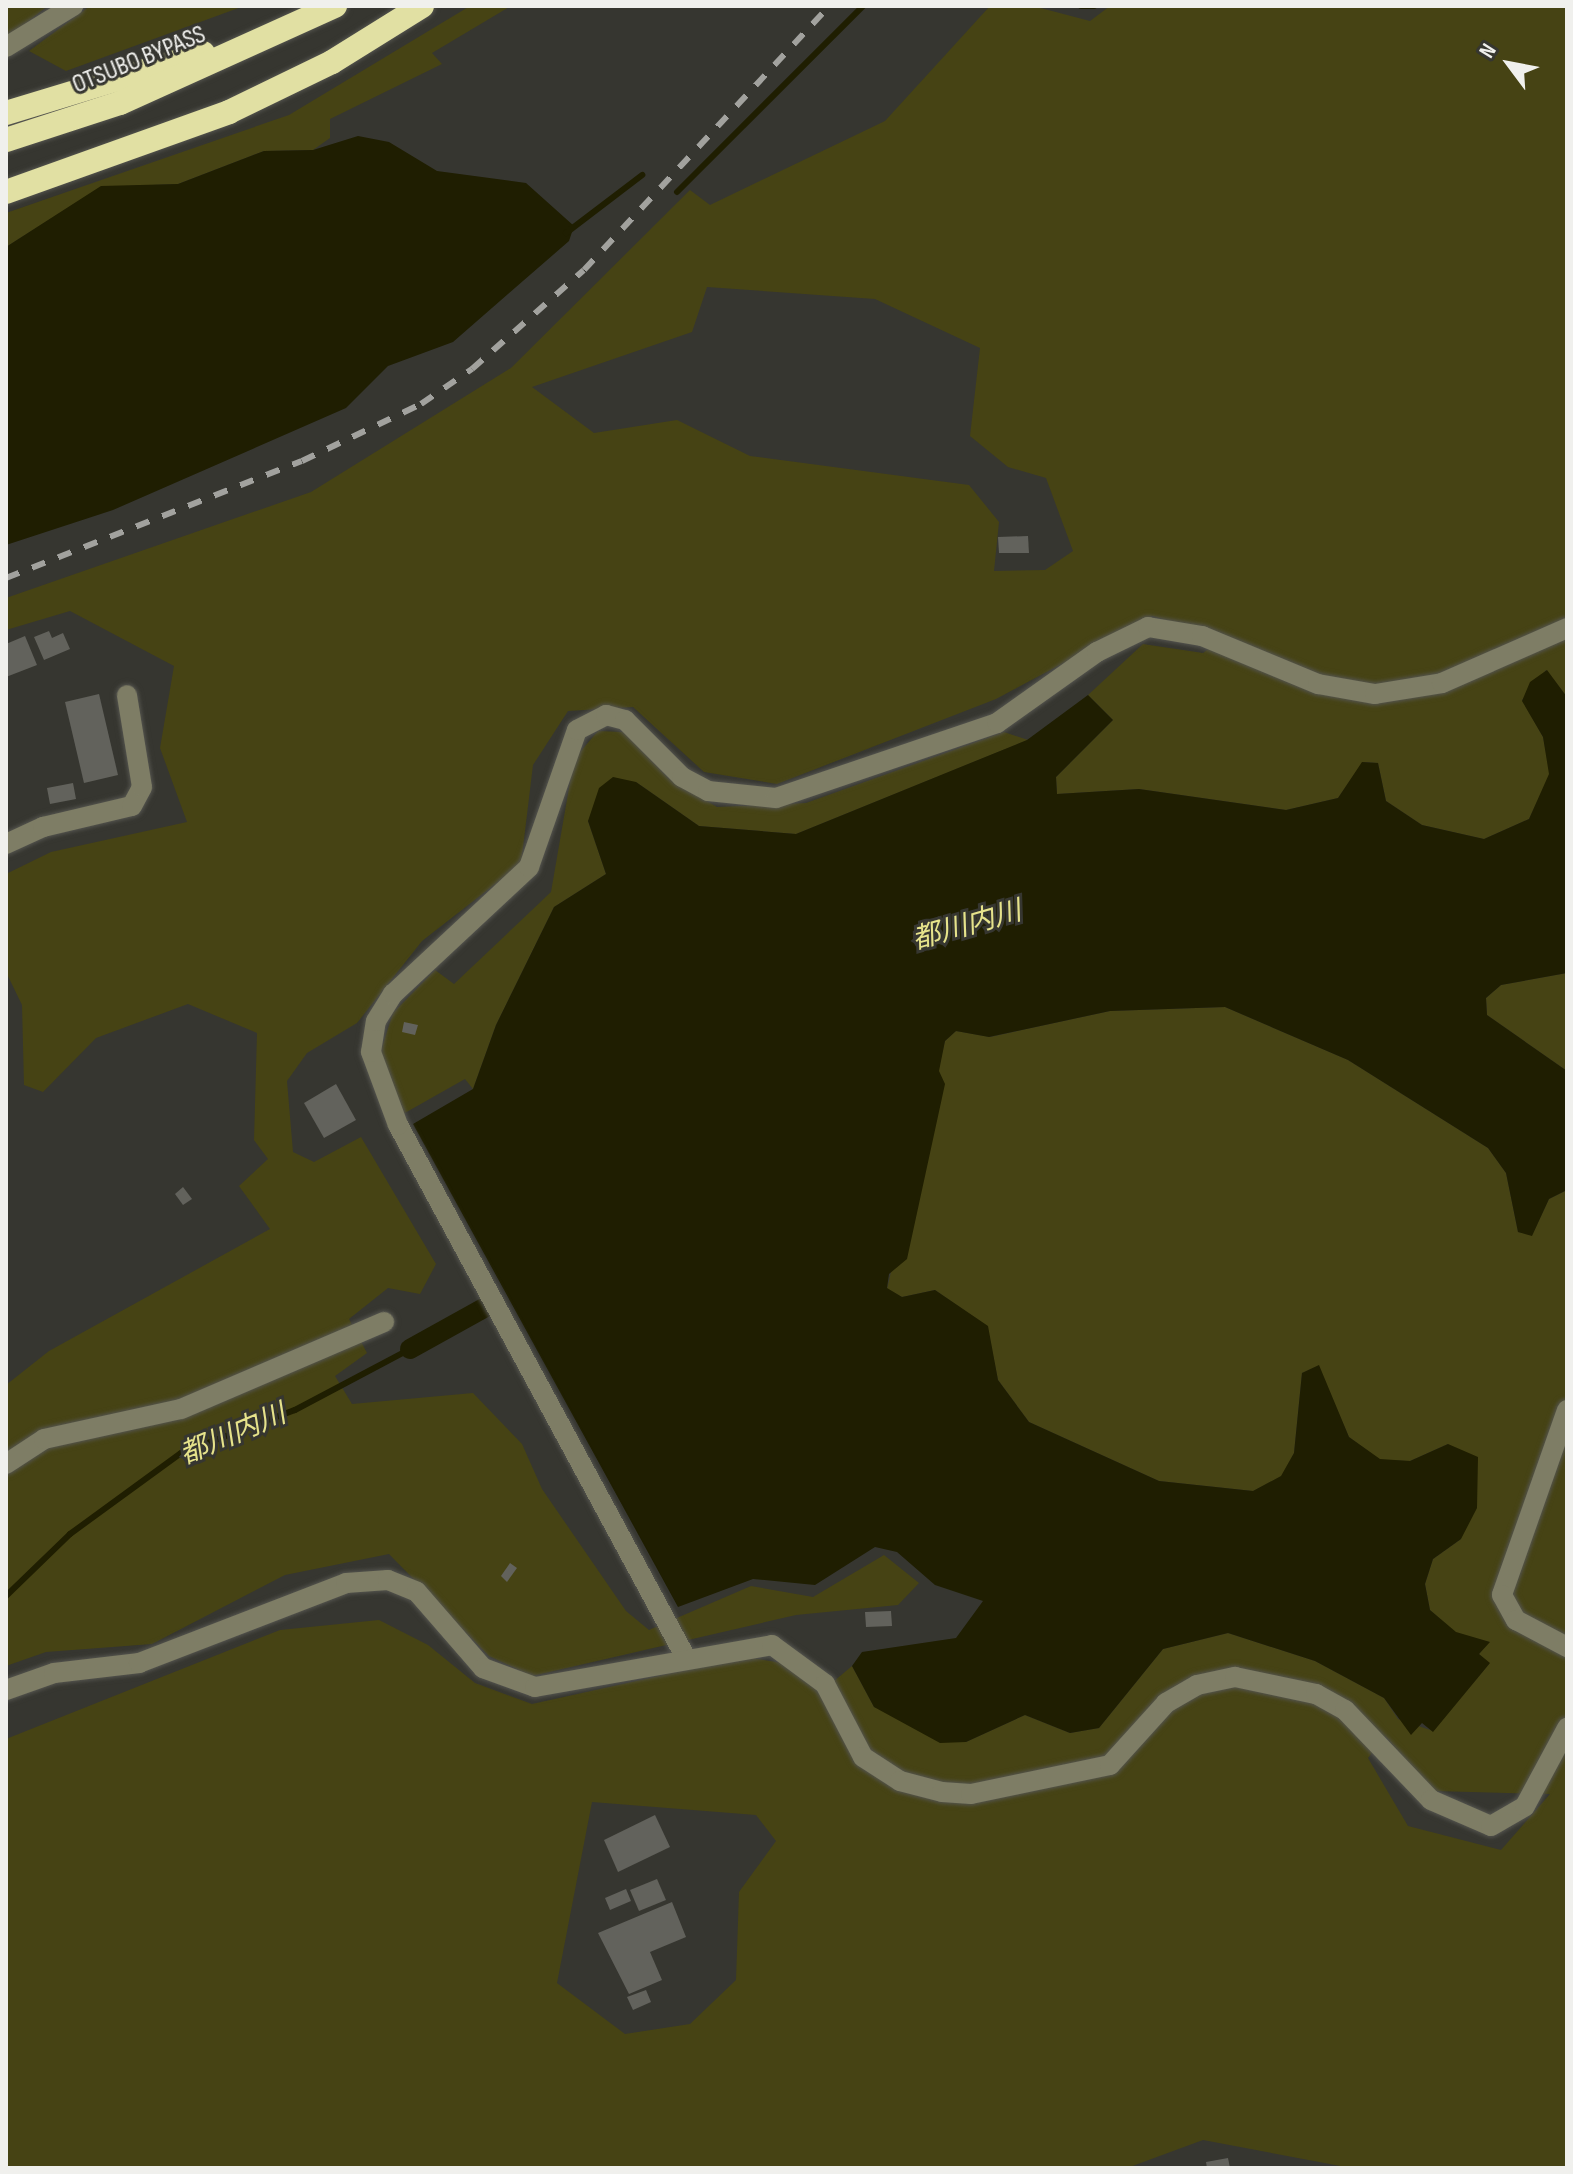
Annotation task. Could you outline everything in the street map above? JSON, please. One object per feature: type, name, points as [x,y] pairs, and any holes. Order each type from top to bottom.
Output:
[{"type":"highway","name":"OTSUBO BYPASS","points":[[6,140],[120,103],[335,6]]},
{"type":"highway","points":[[6,192],[229,112],[332,62],[422,6]]},
{"type":"highway","points":[[6,113],[134,69],[259,40]]},
{"type":"street","points":[[6,47],[73,6]]},
{"type":"street","points":[[686,1658],[398,1125],[371,1052],[376,1021],[393,994],[529,867],[577,730],[606,715],[625,720],[682,777],[708,791],[776,798],[997,723],[1097,652],[1148,627],[1202,636],[1318,684],[1375,694],[1442,683],[1567,628]]},
{"type":"street","points":[[6,844],[43,827],[132,806],[142,787],[127,695]]},
{"type":"street","points":[[6,1464],[44,1439],[181,1409],[384,1322]]},
{"type":"street","points":[[1567,1410],[1502,1595],[1516,1620],[1567,1647]]},
{"type":"street","points":[[6,1690],[54,1673],[139,1663],[346,1583],[388,1580],[417,1592],[464,1650],[508,1681],[535,1687],[772,1645],[825,1684],[863,1757],[900,1781],[942,1792],[971,1794],[1110,1765],[1166,1703],[1197,1685],[1235,1677],[1316,1694],[1345,1710],[1431,1800],[1491,1826],[1525,1806],[1567,1728]]},
{"type":"shaded area","points":[[6,6],[42,6],[45,8],[6,39]]},
{"type":"shaded area","points":[[90,6],[244,6],[66,71],[29,51]]},
{"type":"shaded area","points":[[470,6],[511,6],[432,53],[442,64],[330,119],[330,138],[313,150],[264,151],[178,184],[101,187],[6,247],[6,213],[289,115]]},
{"type":"shaded area","points":[[990,6],[1033,6],[1090,21],[1110,6],[1567,6],[1567,697],[1546,670],[1522,700],[1543,737],[1550,774],[1529,819],[1484,839],[1422,825],[1386,801],[1378,763],[1363,762],[1338,798],[1286,810],[1139,789],[1057,794],[1056,777],[1113,720],[1088,695],[1143,644],[1203,653],[1226,636],[1152,616],[996,699],[777,784],[704,772],[633,707],[568,711],[533,765],[521,864],[422,941],[357,1023],[307,1053],[287,1081],[293,1152],[314,1162],[361,1137],[436,1264],[420,1294],[388,1288],[349,1319],[367,1353],[335,1376],[352,1404],[473,1393],[522,1444],[542,1489],[626,1611],[649,1630],[751,1586],[813,1597],[884,1555],[919,1583],[898,1605],[796,1615],[532,1676],[489,1656],[389,1554],[285,1575],[152,1644],[46,1652],[6,1666],[6,1385],[49,1351],[270,1229],[239,1186],[268,1159],[254,1140],[257,1033],[188,1004],[96,1038],[43,1092],[24,1085],[22,1005],[6,972],[6,874],[51,852],[187,822],[160,748],[174,666],[70,611],[6,630],[6,598],[311,492],[511,368],[690,190],[710,205],[885,121]],"holes":[[[707,287],[875,299],[980,348],[970,436],[1008,467],[1046,478],[1073,551],[1045,570],[994,571],[999,522],[969,485],[750,456],[677,420],[594,433],[532,387],[692,332]]]},
{"type":"shaded area","points":[[598,731],[623,732],[669,779],[717,807],[806,803],[1004,732],[1028,740],[796,834],[699,826],[636,782],[588,821],[606,874],[554,907],[496,1025],[473,1089],[465,1079],[403,1114],[378,1060],[393,1013],[435,970],[454,984],[551,892],[574,759]]},
{"type":"shaded area","points":[[1567,973],[1567,1071],[1487,1015],[1486,998],[1501,985]]},
{"type":"shaded area","points":[[1225,1007],[1348,1060],[1488,1148],[1506,1173],[1518,1232],[1532,1235],[1549,1199],[1567,1190],[1567,2168],[1351,2168],[1203,2140],[1127,2168],[6,2168],[6,1739],[280,1630],[379,1620],[428,1645],[475,1683],[532,1704],[745,1657],[790,1664],[827,1687],[852,1666],[874,1707],[966,1742],[1025,1715],[1070,1733],[1099,1728],[1163,1649],[1228,1633],[1315,1661],[1384,1698],[1398,1719],[1433,1731],[1489,1664],[1479,1654],[1489,1642],[1456,1633],[1430,1610],[1425,1584],[1433,1559],[1461,1539],[1448,1444],[1410,1461],[1380,1460],[1349,1437],[1318,1366],[1302,1373],[1294,1453],[1282,1476],[1253,1491],[1159,1481],[1029,1422],[998,1380],[987,1326],[935,1290],[902,1297],[887,1289],[945,1041],[956,1031],[990,1037],[1110,1011]],"holes":[[[1385,1736],[1434,1791],[1550,1794],[1501,1850],[1408,1826],[1368,1758]],[[592,1802],[756,1815],[776,1841],[739,1892],[736,1980],[690,2024],[625,2034],[557,1983]]]},
{"type":"water","points":[[358,136],[389,142],[437,171],[526,183],[574,226],[569,241],[453,342],[388,366],[346,408],[113,510],[6,545],[6,247],[101,186],[178,184],[264,151],[313,150]]},
{"type":"water","points":[[1547,670],[1567,697],[1567,973],[1501,985],[1486,998],[1487,1015],[1567,1071],[1567,1190],[1549,1199],[1532,1236],[1518,1232],[1506,1173],[1488,1148],[1348,1060],[1225,1007],[1110,1011],[989,1037],[956,1031],[945,1041],[939,1071],[945,1084],[907,1259],[889,1274],[887,1288],[902,1297],[935,1290],[988,1326],[998,1380],[1029,1422],[1159,1481],[1253,1491],[1281,1476],[1294,1453],[1302,1373],[1319,1365],[1349,1437],[1380,1459],[1410,1461],[1448,1444],[1478,1457],[1477,1508],[1461,1539],[1433,1559],[1425,1584],[1430,1610],[1456,1632],[1490,1642],[1479,1654],[1490,1663],[1433,1732],[1422,1723],[1411,1735],[1384,1698],[1315,1661],[1228,1633],[1163,1649],[1099,1728],[1070,1733],[1025,1715],[966,1742],[940,1743],[874,1707],[852,1666],[862,1652],[956,1638],[983,1601],[935,1585],[897,1552],[875,1547],[815,1585],[753,1579],[678,1607],[413,1124],[473,1089],[496,1025],[554,907],[606,874],[588,821],[599,788],[613,777],[636,782],[699,826],[796,834],[1027,740],[1088,695],[1113,720],[1056,777],[1057,794],[1139,789],[1286,810],[1338,798],[1362,762],[1378,763],[1386,801],[1422,825],[1484,839],[1529,819],[1549,774],[1543,737],[1522,701],[1530,682]]},
{"type":"building","points":[[1028,536],[1029,553],[999,553],[998,537]]},
{"type":"building","points":[[49,631],[52,638],[63,633],[70,649],[44,660],[34,637]]},
{"type":"building","points":[[25,636],[37,665],[6,677],[6,644]]},
{"type":"building","points":[[99,694],[118,775],[84,783],[65,702]]},
{"type":"building","points":[[73,783],[76,799],[50,804],[47,788]]},
{"type":"building","points":[[404,1022],[418,1025],[415,1035],[402,1032]]},
{"type":"building","points":[[336,1084],[356,1120],[324,1138],[304,1103]]},
{"type":"building","points":[[183,1187],[192,1199],[183,1205],[175,1194]]},
{"type":"building","points":[[510,1563],[517,1568],[507,1582],[501,1576]]},
{"type":"building","points":[[891,1611],[892,1626],[866,1627],[865,1612]]},
{"type":"building","points":[[655,1815],[670,1847],[618,1872],[604,1840]]},
{"type":"building","points":[[657,1879],[666,1900],[639,1911],[630,1890]]},
{"type":"building","points":[[626,1889],[631,1901],[610,1910],[605,1898]]},
{"type":"building","points":[[672,1902],[686,1937],[650,1952],[662,1980],[629,1994],[598,1933]]},
{"type":"building","points":[[646,1990],[651,2002],[633,2010],[627,1997]]},
{"type":"building","points":[[1228,2158],[1230,2168],[1207,2168],[1206,2162]]},
{"type":"waterway","points":[[677,192],[863,6]]},
{"type":"waterway","points":[[1081,6],[1094,6]]},
{"type":"waterway","points":[[566,233],[642,175]]},
{"type":"waterway","name":"都川内川","points":[[410,1349],[484,1308]]},
{"type":"waterway","name":"都川内川","points":[[6,1596],[70,1534],[181,1453],[295,1410],[410,1349]]},
{"type":"railway","points":[[6,578],[302,461],[421,404],[472,369],[584,270],[829,6]]}]
